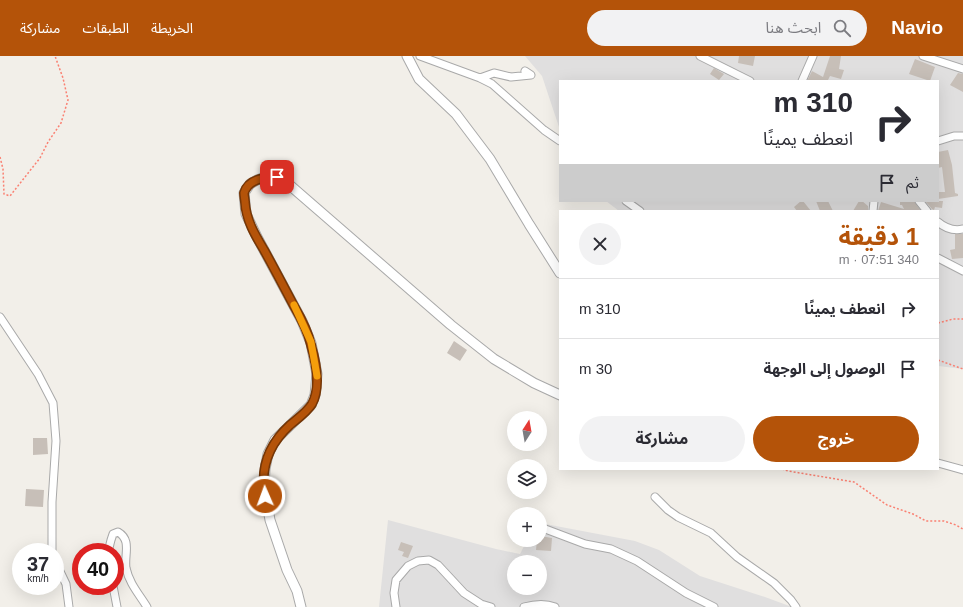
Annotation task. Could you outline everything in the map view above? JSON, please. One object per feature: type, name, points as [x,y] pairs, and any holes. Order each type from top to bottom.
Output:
[{"type":"street","points":[[407,56],[419,79],[456,114],[490,159],[559,271]]},
{"type":"street","points":[[700,56],[748,80]]},
{"type":"street","points":[[802,80],[813,56]]},
{"type":"street","points":[[923,56],[963,69]]},
{"type":"street","points":[[426,57],[492,84],[544,130],[559,140]]},
{"type":"street","points":[[480,78],[494,73],[511,77],[531,75],[525,71]]},
{"type":"street","points":[[939,140],[954,136],[963,136]]},
{"type":"street","points":[[301,607],[297,591],[287,570],[270,520],[264,487],[265,469],[268,454],[275,440],[311,405],[315,395],[317,374],[311,342],[302,320],[246,214],[244,193],[250,184],[266,177],[277,177],[285,181],[451,325],[494,359],[534,383],[559,395]]},
{"type":"street","points":[[627,202],[639,210]]},
{"type":"street","points":[[920,202],[926,210]]},
{"type":"street","points":[[939,223],[945,227],[956,230],[963,229]]},
{"type":"street","points":[[939,259],[963,271]]},
{"type":"street","points":[[0,317],[45,385],[54,408],[56,441],[52,502],[52,543]]},
{"type":"street","points":[[939,463],[963,470]]},
{"type":"street","points":[[655,497],[668,510],[678,517],[711,533],[738,557],[774,583],[796,607]]},
{"type":"street","points":[[547,530],[585,544],[611,549],[637,562],[686,593],[714,607]]},
{"type":"street","points":[[110,543],[114,534],[118,532],[126,541],[126,566],[128,578],[147,607]]},
{"type":"street","points":[[396,607],[394,593],[396,580],[408,566],[418,561],[429,560],[438,565],[464,593],[481,604],[491,607]]},
{"type":"street","points":[[64,580],[66,584],[69,607]]},
{"type":"street","points":[[115,595],[117,607]]},
{"type":"street","points":[[524,607],[535,604],[551,605],[555,607]]},
{"type":"path","points":[[0,157],[3,169],[4,194],[10,196],[40,158],[48,142],[61,123],[68,100],[63,78],[55,56]]},
{"type":"path","points":[[939,323],[953,319],[963,319]]},
{"type":"path","points":[[939,360],[963,369]]},
{"type":"path","points":[[785,470],[854,482],[887,505],[913,514],[926,521],[944,521],[963,529]]},
{"type":"shaded area","points":[[525,56],[963,56],[963,369],[939,366],[939,210],[618,210],[607,202],[939,202],[939,80],[559,80],[559,127],[542,76]]},
{"type":"shaded area","points":[[388,520],[520,554],[524,547],[547,547],[547,524],[635,541],[659,550],[700,576],[792,607],[379,607]]},
{"type":"building","points":[[739,56],[755,56],[753,66],[738,63]]},
{"type":"building","points":[[830,56],[841,56],[839,69],[844,70],[841,79],[830,76],[828,80],[808,80],[812,71],[823,77]]},
{"type":"building","points":[[915,59],[935,67],[930,80],[909,74]]},
{"type":"building","points":[[714,68],[724,74],[719,80],[710,74]]},
{"type":"building","points":[[958,73],[963,74],[963,92],[950,85]]},
{"type":"building","points":[[948,150],[952,165],[955,193],[958,194],[958,196],[939,199],[939,192],[945,192],[942,167],[939,168],[939,152]]},
{"type":"building","points":[[943,201],[942,208],[935,207],[934,210],[926,202]]},
{"type":"building","points":[[800,202],[804,202],[810,210],[796,210],[794,207]]},
{"type":"building","points":[[816,202],[828,202],[832,210],[820,210]]},
{"type":"building","points":[[858,202],[863,202],[868,206],[868,210],[854,210]]},
{"type":"building","points":[[881,202],[904,209],[902,205],[900,205],[900,202],[915,202],[920,210],[878,210]]},
{"type":"building","points":[[955,234],[963,234],[963,258],[952,259],[950,250],[955,249]]},
{"type":"building","points":[[454,341],[467,350],[460,361],[447,353]]},
{"type":"building","points":[[33,438],[47,438],[48,454],[33,455]]},
{"type":"building","points":[[26,489],[44,490],[43,507],[25,506]]},
{"type":"building","points":[[547,537],[552,538],[551,551],[536,550],[536,547],[547,547]]},
{"type":"building","points":[[401,542],[413,546],[408,558],[402,556],[404,552],[398,550]]},
{"type":"slow traffic","points":[[294,305],[311,342],[317,376]]},
{"type":"route","points":[[265,496],[265,469],[268,454],[275,440],[311,405],[315,395],[317,374],[311,342],[302,320],[246,214],[244,193],[250,184],[266,177],[277,177]]}]
